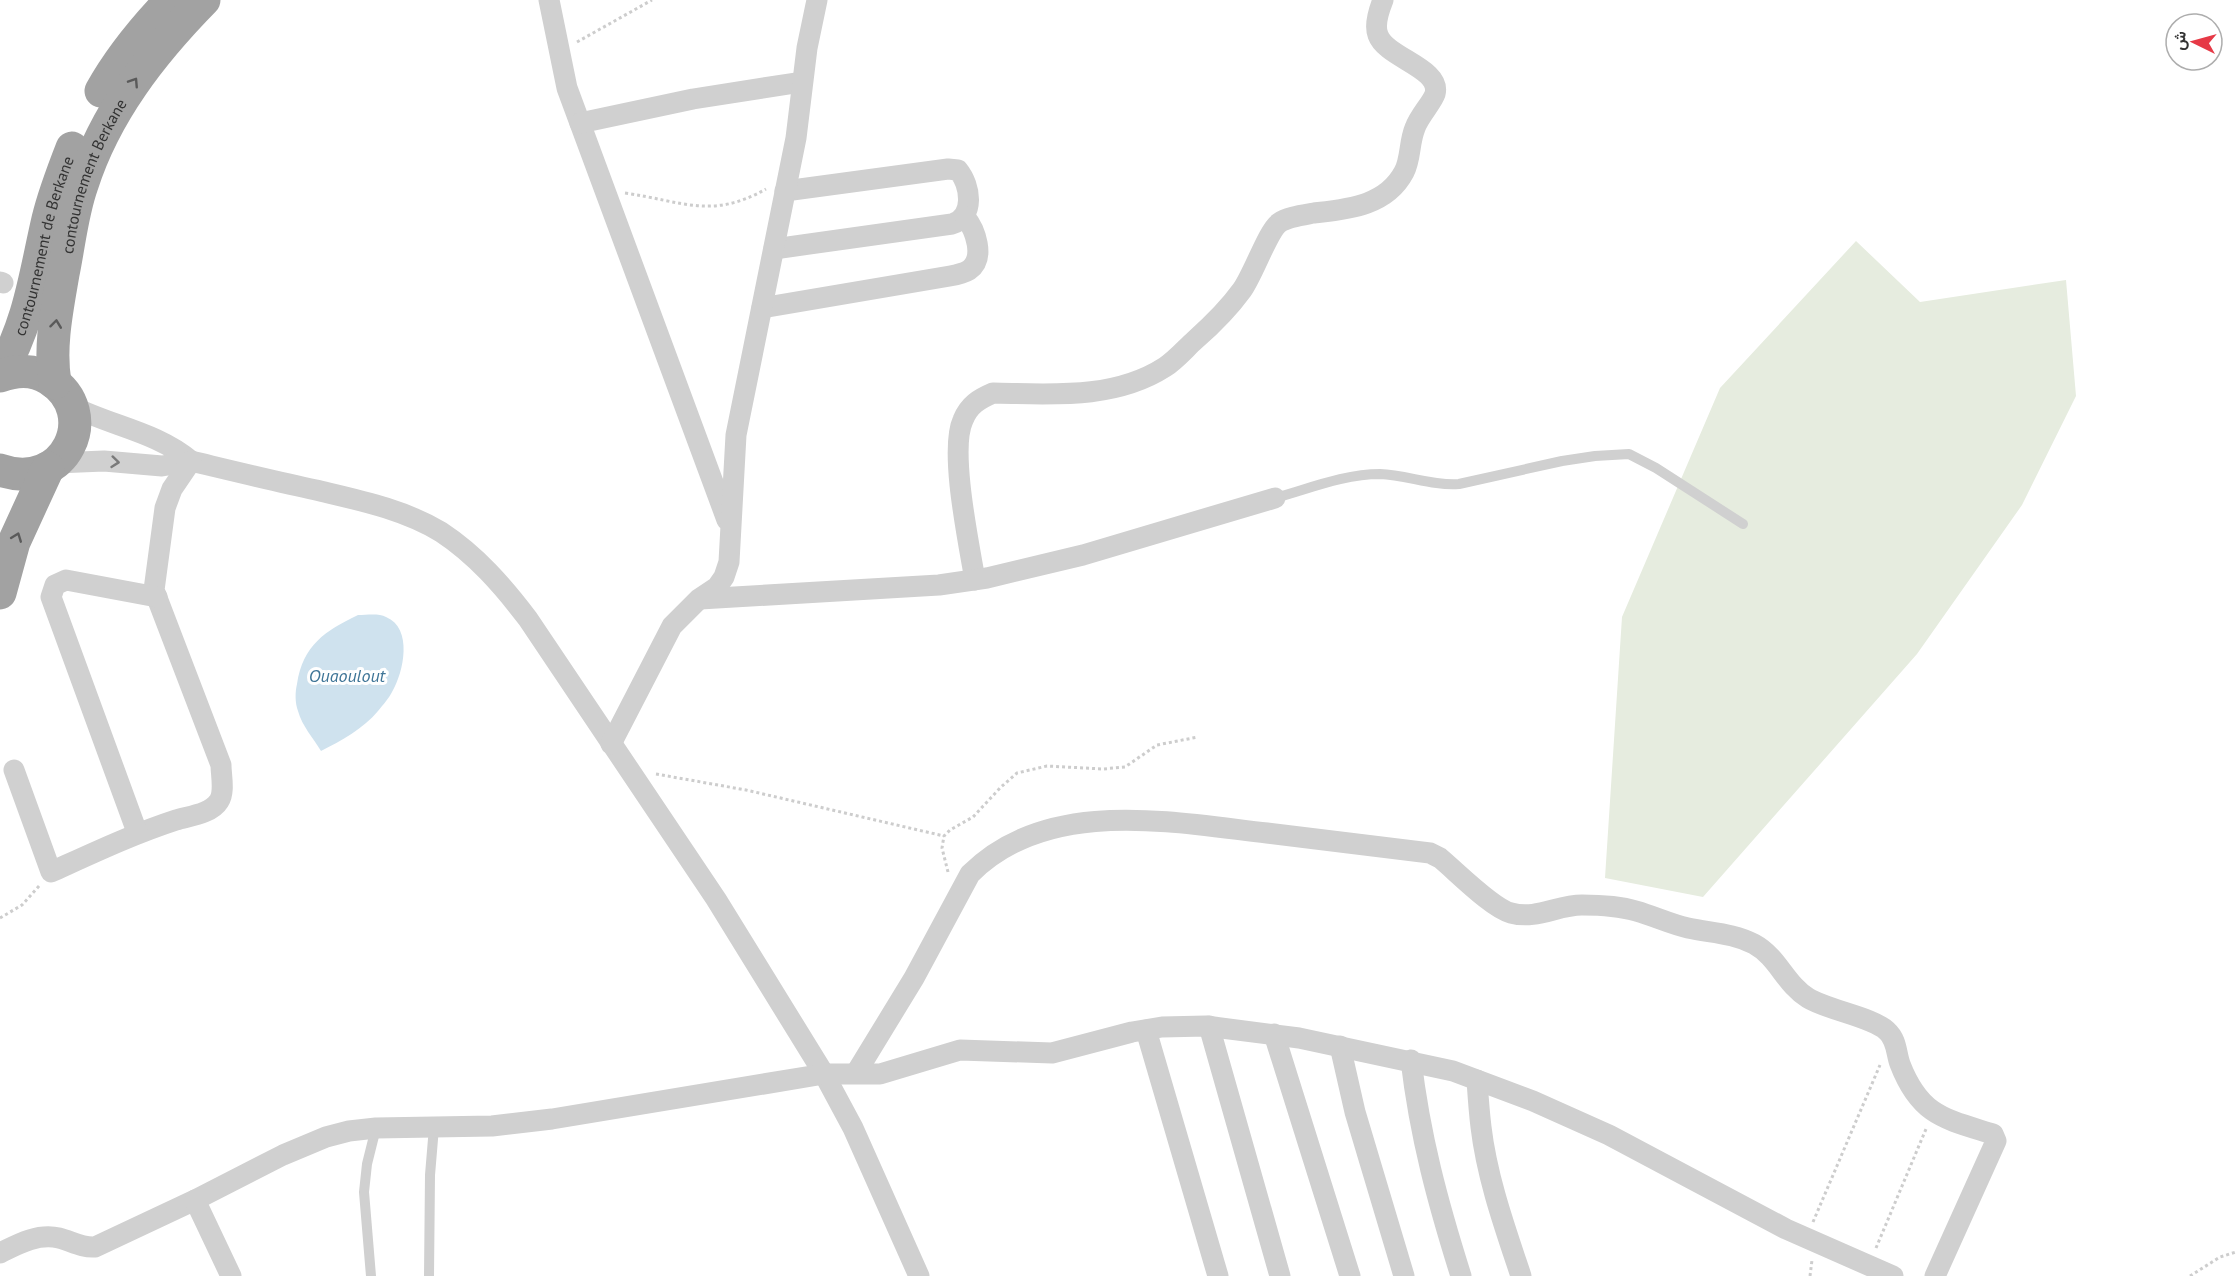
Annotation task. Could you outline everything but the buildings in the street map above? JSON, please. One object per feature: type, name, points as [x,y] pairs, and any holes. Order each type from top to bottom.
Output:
[{"type":"highway","name":"contournement de Berkane","points":[[0,375],[25,320],[49,217],[72,150],[92,107],[123,56],[171,0]]},
{"type":"highway","name":"contournement Berkane","points":[[52,466],[65,453],[72,437],[74,418],[63,394],[53,345],[57,309],[74,220],[85,177],[106,129],[141,70],[204,0]]},
{"type":"highway","points":[[0,375],[21,371],[33,372],[63,394]]},
{"type":"highway","points":[[0,470],[12,475],[24,475],[52,466]]},
{"type":"highway","points":[[0,593],[14,542],[52,466]]},
{"type":"street","points":[[549,0],[567,88],[729,526]]},
{"type":"street","points":[[611,744],[658,649],[672,626],[699,599],[717,587],[724,577],[729,562],[735,435],[796,138],[813,9],[817,0]]},
{"type":"street","points":[[975,580],[959,477],[958,453],[962,421],[970,406],[993,393],[1094,392],[1130,383],[1165,367],[1207,329],[1240,293],[1252,275],[1269,236],[1279,223],[1302,215],[1365,204],[1382,197],[1398,183],[1406,170],[1415,126],[1434,97],[1436,87],[1432,78],[1383,44],[1378,34],[1377,22],[1383,0]]},
{"type":"street","points":[[580,123],[693,99],[802,82]]},
{"type":"street","points":[[774,249],[961,222],[965,217],[968,192],[966,181],[958,170],[786,184]]},
{"type":"street","points":[[762,308],[950,276],[968,270],[973,266],[978,247],[974,230],[965,217]]},
{"type":"street","points":[[63,394],[92,416],[168,444],[191,461],[369,503],[419,520],[476,558],[512,597],[716,899],[824,1074],[853,1128],[919,1276]]},
{"type":"street","points":[[52,466],[104,461],[162,466],[191,461]]},
{"type":"street","points":[[14,770],[51,872],[136,832],[211,808],[218,802],[222,794],[221,765],[154,590],[165,508],[172,489],[191,461]]},
{"type":"street","points":[[699,599],[939,585],[975,580],[1083,555],[1275,498]]},
{"type":"street","points":[[136,832],[51,597],[55,585],[66,580],[157,597]]},
{"type":"street","points":[[856,1073],[914,978],[970,874],[983,861],[1025,836],[1056,827],[1106,821],[1163,821],[1430,854],[1440,858],[1494,903],[1510,913],[1531,916],[1567,906],[1615,906],[1687,928],[1738,937],[1769,954],[1800,993],[1811,1000],[1886,1029],[1892,1036],[1911,1087],[1920,1100],[1953,1123],[1993,1134],[1996,1141],[1935,1276]]},
{"type":"street","points":[[1209,1026],[1280,1276]]},
{"type":"street","points":[[0,1253],[23,1242],[48,1236],[80,1246],[95,1247],[283,1155],[326,1137],[349,1131],[376,1128],[492,1126],[552,1119],[824,1074],[880,1074],[960,1050],[1052,1053],[1162,1027],[1209,1026],[1274,1034],[1340,1046],[1453,1071],[1533,1101],[1609,1135],[1807,1238],[1893,1276]]},
{"type":"street","points":[[1146,1030],[1218,1276]]},
{"type":"street","points":[[1274,1034],[1350,1276]]},
{"type":"street","points":[[1340,1046],[1355,1112],[1404,1276]]},
{"type":"street","points":[[1411,1060],[1418,1119],[1427,1160],[1461,1276]]},
{"type":"street","points":[[1477,1080],[1481,1128],[1488,1164],[1500,1212],[1521,1276]]},
{"type":"street","points":[[195,1200],[231,1276]]},
{"type":"lane","points":[[1275,498],[1338,480],[1378,474],[1443,485],[1459,484],[1562,461],[1629,454],[1656,468],[1743,524]]},
{"type":"lane","points":[[371,1276],[364,1192],[367,1164],[376,1128]]},
{"type":"lane","points":[[429,1276],[430,1174],[434,1128]]},
{"type":"path","points":[[560,52],[652,0]]},
{"type":"path","points":[[606,190],[652,197],[680,205],[712,207],[740,203],[786,184]]},
{"type":"path","points":[[954,900],[942,848],[944,836],[973,817],[1001,786],[1017,773],[1047,766],[1125,768],[1157,745],[1198,737]]},
{"type":"path","points":[[628,769],[746,790],[944,836]]},
{"type":"path","points":[[0,918],[22,905],[51,872]]},
{"type":"path","points":[[1807,1238],[1892,1036]]},
{"type":"path","points":[[1869,1265],[1934,1111]]},
{"type":"path","points":[[2190,1276],[2220,1257],[2236,1252]]},
{"type":"shaded area","points":[[1856,241],[1920,302],[2066,280],[2076,396],[2022,505],[1917,654],[1703,897],[1605,878],[1622,617],[1720,388]]},
{"type":"water","name":"Ouaoulout","points":[[358,615],[380,615],[395,623],[403,640],[404,651],[400,673],[391,694],[366,723],[352,734],[321,751],[302,722],[297,708],[296,690],[300,670],[304,659],[317,641],[335,627]]}]
